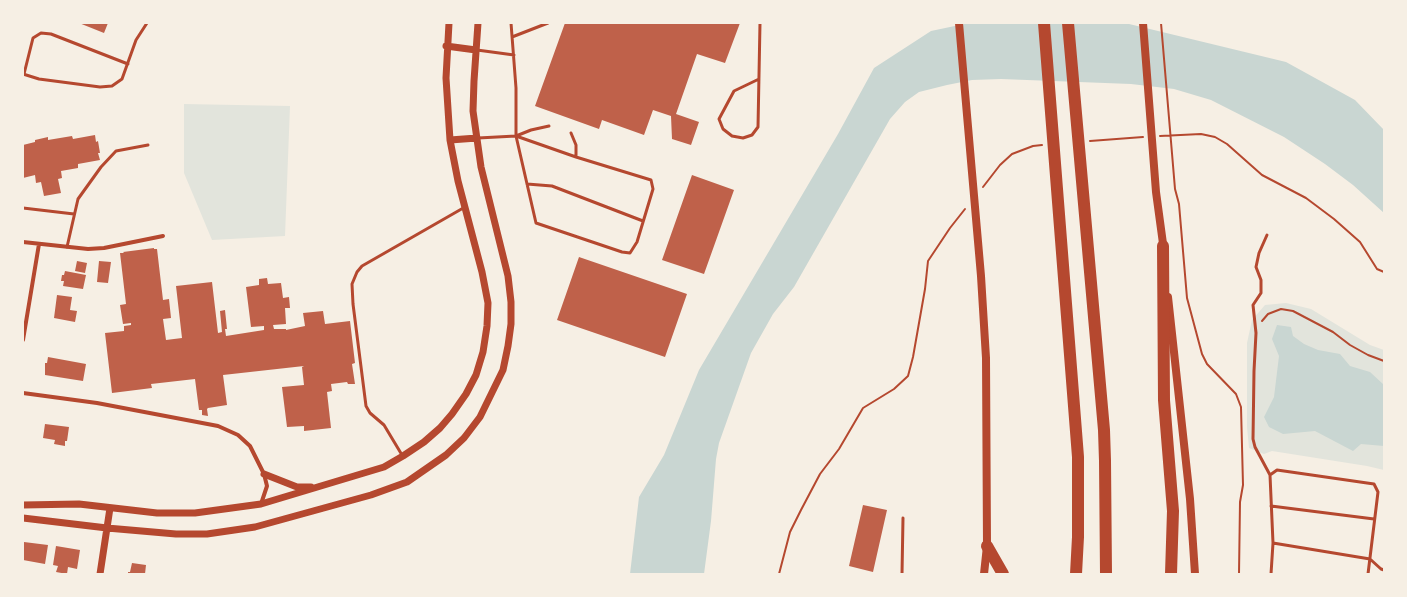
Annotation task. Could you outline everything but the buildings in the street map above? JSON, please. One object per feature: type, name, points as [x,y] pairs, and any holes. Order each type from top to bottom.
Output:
[{"type":"highway","points":[[1044,23],[1078,457],[1078,537],[1076,574]]},
{"type":"highway","points":[[1068,23],[1104,430],[1106,468],[1106,574]]},
{"type":"highway","points":[[1163,246],[1164,400],[1173,511],[1172,574]]},
{"type":"highway","points":[[986,546],[1003,574]]},
{"type":"main road","points":[[959,23],[981,276],[986,358],[986,546],[984,574]]},
{"type":"main road","points":[[1143,23],[1156,192],[1190,499],[1195,574]]},
{"type":"street","points":[[23,505],[79,504],[157,513],[195,513],[261,504],[384,467],[424,442],[440,428],[466,394],[476,374],[483,352],[487,326],[488,304],[482,272],[458,181],[450,140],[446,85],[446,46],[448,23]]},
{"type":"street","points":[[23,518],[107,528],[176,534],[207,534],[255,527],[371,495],[407,482],[446,455],[464,438],[480,417],[503,370],[508,346],[511,302],[508,276],[481,167],[473,112],[478,23]]},
{"type":"street","points":[[446,46],[476,50]]},
{"type":"street","points":[[450,140],[477,138]]},
{"type":"street","points":[[23,242],[88,249],[104,248],[163,236]]},
{"type":"street","points":[[23,340],[39,244]]},
{"type":"street","points":[[23,393],[97,403],[218,426],[238,435],[250,446],[264,474],[267,486],[261,504]]},
{"type":"street","points":[[264,474],[297,487],[321,487]]},
{"type":"street","points":[[100,574],[110,508]]},
{"type":"lane","points":[[128,64],[51,34],[41,33],[34,38],[24,74],[39,78],[106,87],[112,86],[122,79],[128,64],[138,35],[147,23]]},
{"type":"lane","points":[[511,23],[516,88],[516,136],[536,223],[622,252],[630,253],[637,242],[654,189],[651,180],[576,157],[516,136]]},
{"type":"lane","points":[[512,37],[548,23]]},
{"type":"lane","points":[[759,79],[734,91],[719,119],[723,130],[732,136],[743,138],[752,135],[758,127],[759,79],[760,23]]},
{"type":"lane","points":[[476,50],[514,55]]},
{"type":"lane","points":[[477,138],[516,136],[549,126]]},
{"type":"lane","points":[[571,133],[576,145],[576,157]]},
{"type":"lane","points":[[67,247],[78,199],[102,167],[116,151],[148,145]]},
{"type":"lane","points":[[527,184],[552,186],[643,221]]},
{"type":"lane","points":[[403,456],[384,425],[370,413],[366,406],[353,304],[352,284],[357,272],[362,266],[465,207]]},
{"type":"lane","points":[[23,208],[74,214]]},
{"type":"lane","points":[[1267,234],[1259,253],[1256,267],[1261,280],[1261,293],[1253,305],[1256,333],[1253,439],[1255,447],[1270,475],[1273,542],[1271,574]]},
{"type":"lane","points":[[1270,475],[1277,470],[1374,484],[1378,492],[1368,574]]},
{"type":"lane","points":[[1272,506],[1374,520]]},
{"type":"lane","points":[[902,574],[903,518]]},
{"type":"lane","points":[[1273,542],[1370,559],[1384,570]]},
{"type":"path","points":[[1161,23],[1175,189],[1180,204],[1187,298],[1202,354],[1207,364],[1236,394],[1241,407],[1243,485],[1240,502],[1239,574]]},
{"type":"path","points":[[1157,136],[1201,134],[1215,137],[1227,144],[1262,175],[1306,198],[1334,219],[1360,242],[1377,269],[1384,272]]},
{"type":"path","points":[[1087,141],[1149,136]]},
{"type":"path","points":[[982,188],[1000,164],[1012,154],[1033,146],[1048,144]]},
{"type":"path","points":[[779,574],[790,532],[801,510],[820,474],[839,449],[863,408],[894,389],[908,376],[913,358],[925,289],[928,261],[950,228],[968,205]]},
{"type":"path","points":[[1256,333],[1268,314],[1281,310],[1293,311],[1333,332],[1350,345],[1368,355],[1384,361]]},
{"type":"shaded area","points":[[969,23],[1125,23],[1286,62],[1355,100],[1384,130],[1384,213],[1353,185],[1325,164],[1284,137],[1211,100],[1174,89],[1131,84],[1001,79],[972,80],[919,92],[905,102],[890,119],[794,287],[773,314],[751,353],[719,443],[704,574],[630,574],[639,497],[664,455],[699,370],[838,134],[874,68],[931,31]]},
{"type":"shaded area","points":[[184,104],[290,106],[285,236],[212,240],[184,173]]},
{"type":"shaded area","points":[[1286,303],[1311,309],[1370,345],[1384,350],[1384,470],[1272,451],[1264,454],[1249,448],[1247,427],[1247,343],[1252,320],[1265,305]]},
{"type":"shaded area","points":[[1277,325],[1291,327],[1293,336],[1304,344],[1318,350],[1340,354],[1350,366],[1370,372],[1384,385],[1384,446],[1361,444],[1353,451],[1315,431],[1283,434],[1269,427],[1264,417],[1274,397],[1279,356],[1272,339]]}]
